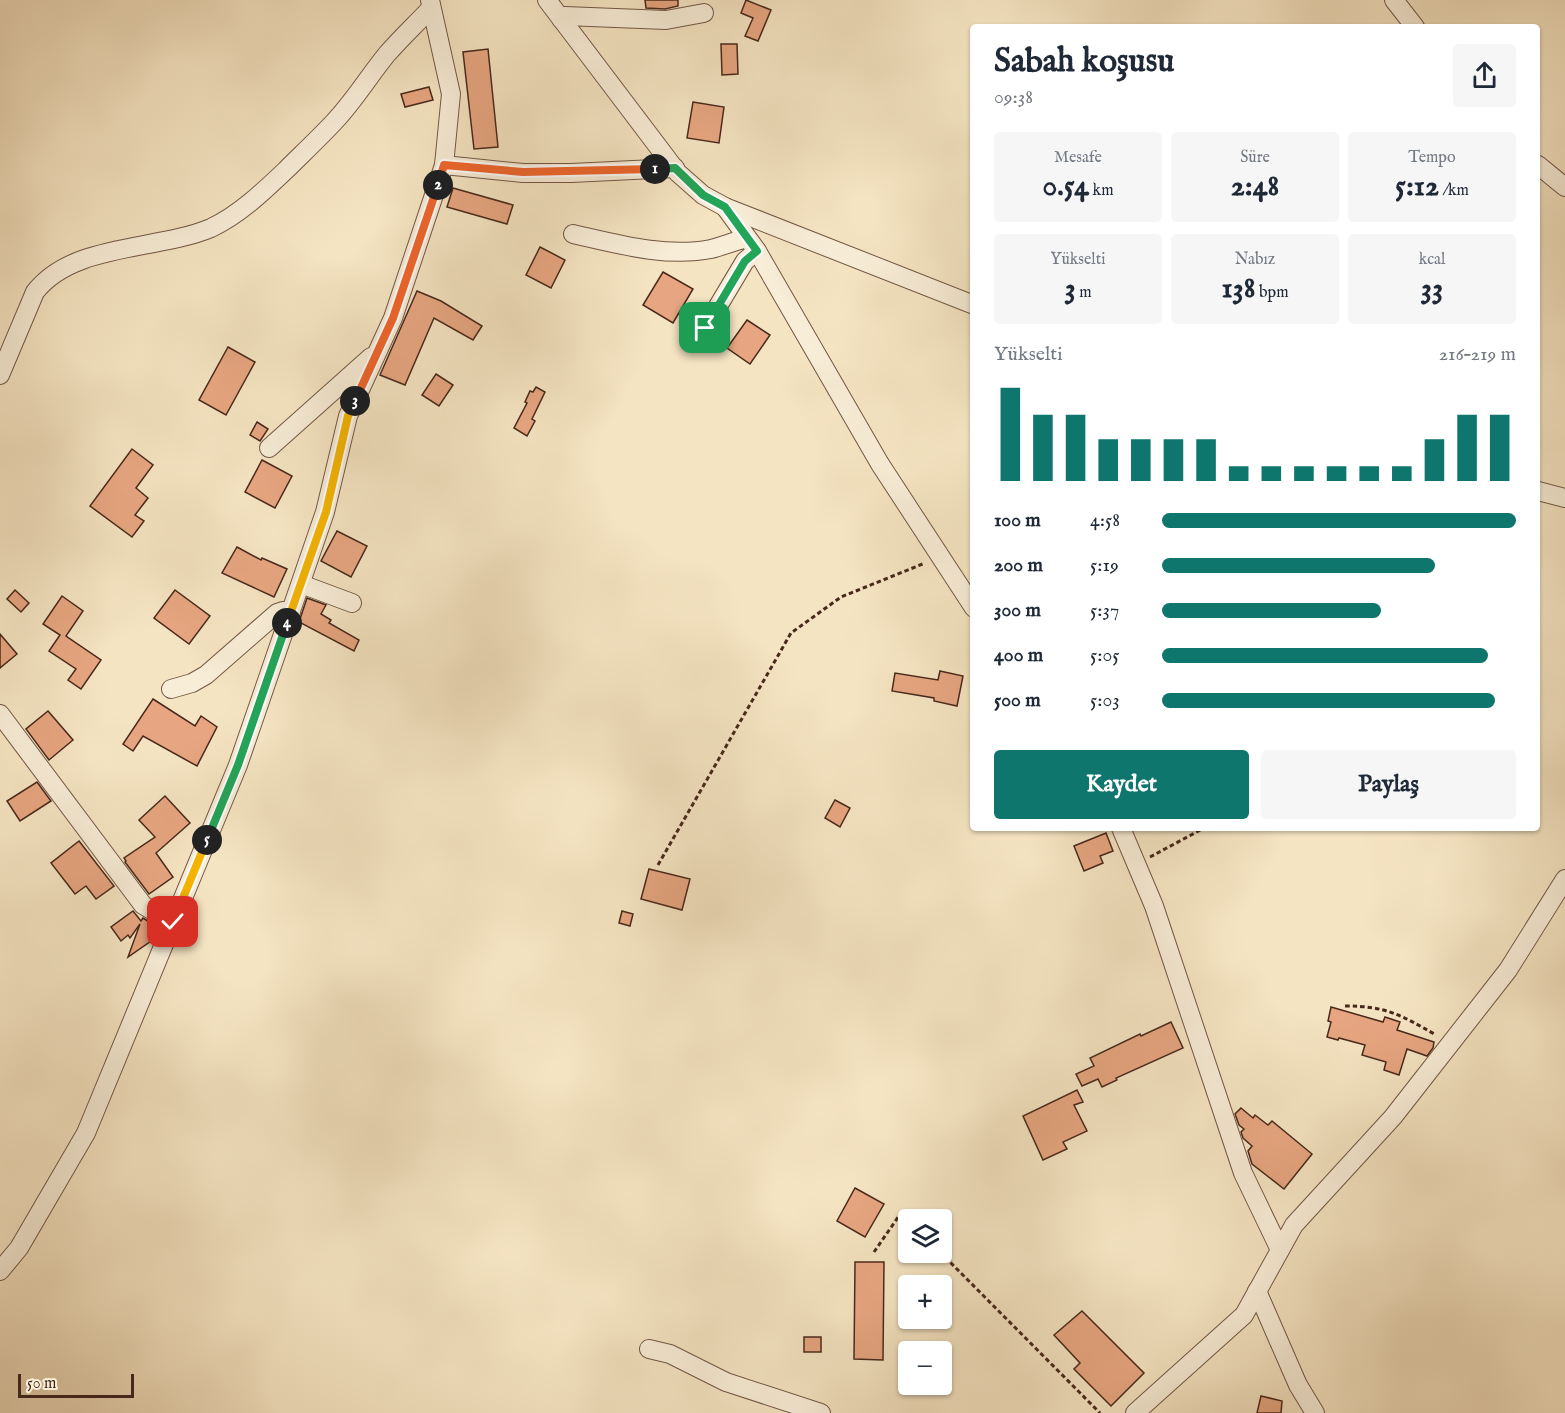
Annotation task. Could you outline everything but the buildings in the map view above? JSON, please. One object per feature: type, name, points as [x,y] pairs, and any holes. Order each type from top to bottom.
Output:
[{"type":"street","points":[[547,0],[675,168],[703,195],[725,207],[970,303]]},
{"type":"street","points":[[1394,0],[1413,24]]},
{"type":"street","points":[[0,1271],[19,1248],[86,1133],[238,765],[326,512],[348,416],[393,318],[444,165],[451,94],[430,4]]},
{"type":"street","points":[[0,375],[35,292],[44,281],[98,254],[162,243],[211,228],[242,208],[273,182],[335,121],[430,4]]},
{"type":"street","points":[[561,19],[565,16],[666,20],[704,13]]},
{"type":"street","points":[[444,165],[523,172],[571,173],[675,168]]},
{"type":"street","points":[[1540,167],[1565,187]]},
{"type":"street","points":[[725,207],[752,245],[880,464],[970,602]]},
{"type":"street","points":[[573,234],[633,248],[678,251],[752,245]]},
{"type":"street","points":[[705,328],[752,245]]},
{"type":"street","points":[[269,448],[377,352]]},
{"type":"street","points":[[1540,492],[1565,498]]},
{"type":"street","points":[[301,584],[352,603]]},
{"type":"street","points":[[171,689],[192,683],[206,675],[277,614],[283,611],[291,612]]},
{"type":"street","points":[[0,714],[143,905],[173,922]]},
{"type":"street","points":[[1122,831],[1154,906],[1244,1173],[1280,1250]]},
{"type":"street","points":[[1135,1413],[1244,1315],[1294,1225],[1393,1117],[1508,970],[1565,879]]},
{"type":"street","points":[[1257,1291],[1298,1385],[1315,1413]]},
{"type":"street","points":[[649,1349],[670,1354],[726,1382],[821,1413]]},
{"type":"path","points":[[658,865],[791,633],[841,597],[940,557]]},
{"type":"path","points":[[1136,864],[1198,831]]},
{"type":"path","points":[[1345,1006],[1372,1006],[1401,1016],[1437,1036],[1442,1054]]},
{"type":"path","points":[[874,1252],[898,1217]]},
{"type":"path","points":[[951,1263],[1100,1413]]},
{"type":"route","points":[[173,922],[238,765],[326,512],[348,416],[393,318],[444,165],[523,172],[571,173],[675,168],[703,195],[725,207],[757,251],[745,261],[705,328]]}]
